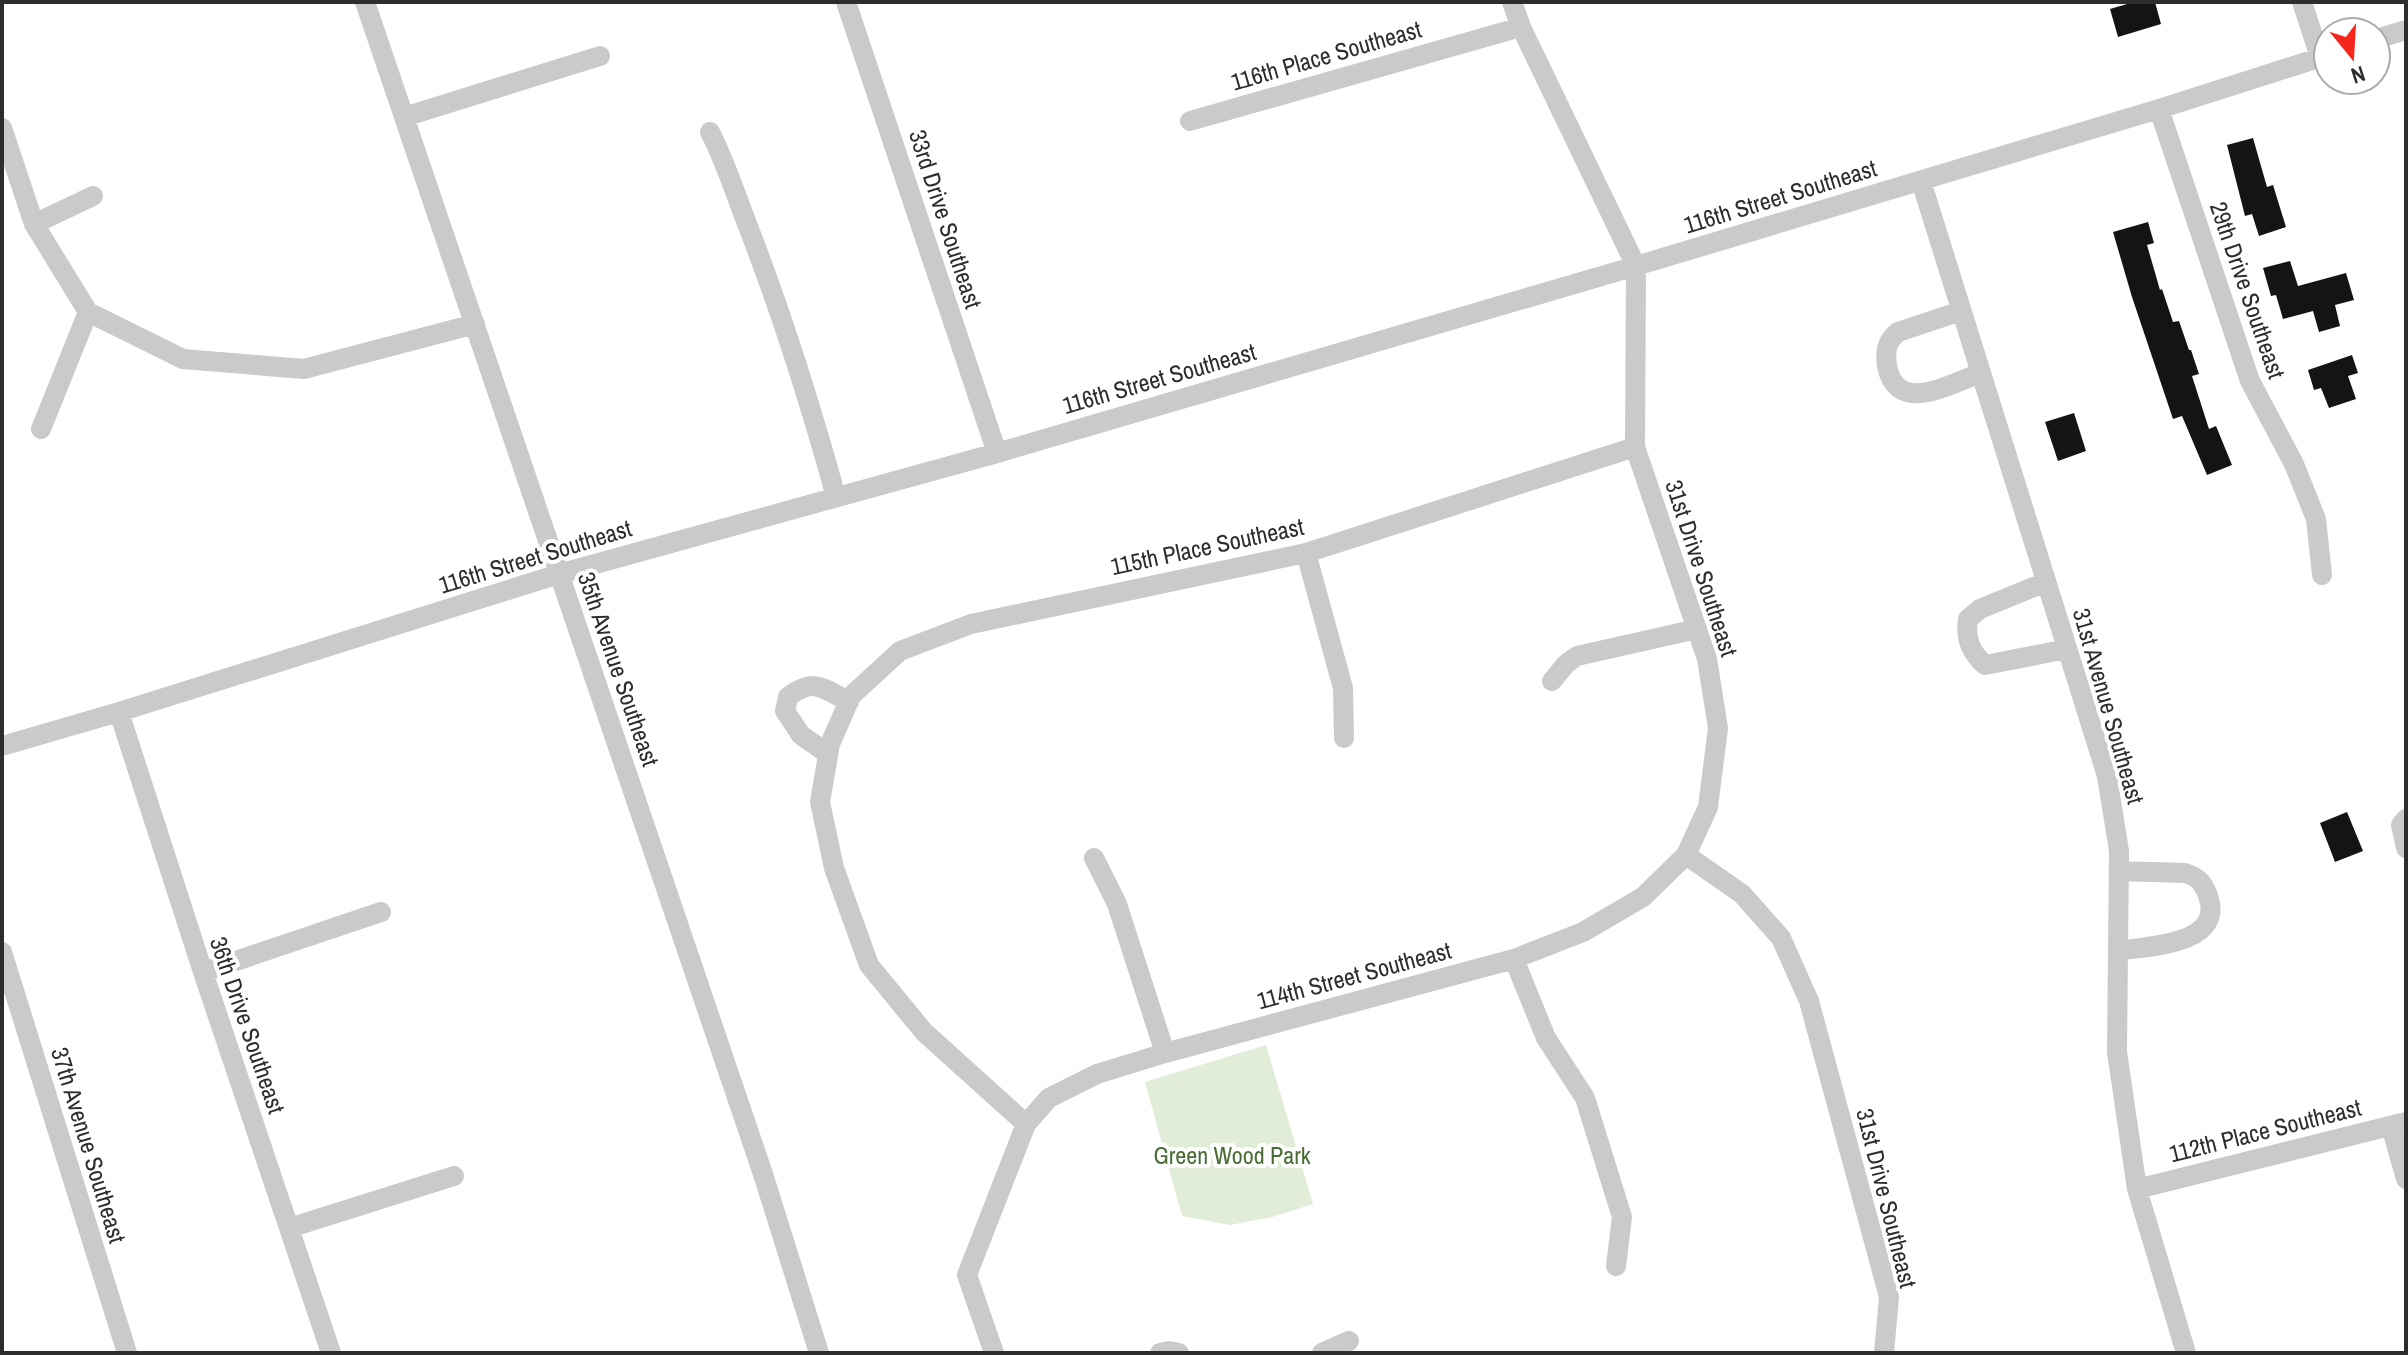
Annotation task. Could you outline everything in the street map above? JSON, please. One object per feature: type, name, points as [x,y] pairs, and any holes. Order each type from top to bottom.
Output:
[{"type":"street","name":"35th Avenue Southeast","points":[[365,2],[763,1174],[819,1353]]},
{"type":"street","name":"33rd Drive Southeast","points":[[846,2],[997,453]]},
{"type":"street","name":"31st Drive Southeast","points":[[1512,2],[1521,27],[1636,266],[1635,447],[1707,659],[1718,728],[1708,807],[1686,855],[1742,894],[1781,938],[1809,1001],[1889,1297],[1884,1353]]},
{"type":"street","points":[[2302,2],[2312,27]]},
{"type":"street","name":"116th Place Southeast","points":[[1190,121],[1521,27]]},
{"type":"street","points":[[404,117],[600,56]]},
{"type":"street","name":"116th Street Southeast","points":[[2,746],[559,574],[997,453],[1636,266],[2312,60]]},
{"type":"street","name":"29th Drive Southeast","points":[[2159,109],[2250,381],[2294,464],[2316,519],[2322,575]]},
{"type":"street","points":[[2,128],[34,224],[88,312],[183,359],[304,369],[475,324]]},
{"type":"street","points":[[710,132],[726,162],[779,309],[836,497]]},
{"type":"street","name":"31st Avenue Southeast","points":[[1921,181],[2107,776],[2119,851],[2117,1052],[2137,1189],[2186,1353]]},
{"type":"street","points":[[34,224],[93,196]]},
{"type":"street","points":[[1961,311],[1893,336],[1886,347],[1888,371],[1897,388],[1909,394],[1925,392],[1981,373]]},
{"type":"street","points":[[41,429],[88,312]]},
{"type":"street","name":"115th Place Southeast","points":[[1026,1124],[924,1032],[869,965],[834,868],[820,802],[829,749],[851,696],[900,651],[971,624],[1306,553],[1635,447]]},
{"type":"street","points":[[1306,553],[1343,688],[1344,738]]},
{"type":"street","points":[[2046,582],[1980,609],[1968,619],[1966,632],[1970,648],[1985,665],[2067,649]]},
{"type":"street","points":[[1552,681],[1577,656],[1697,629]]},
{"type":"street","points":[[829,749],[801,735],[785,711],[788,697],[801,687],[818,685],[849,702]]},
{"type":"street","name":"36th Drive Southeast","points":[[119,712],[331,1353]]},
{"type":"street","points":[[2406,819],[2401,825],[2406,848]]},
{"type":"street","name":"114th Street Southeast","points":[[1026,1124],[1049,1098],[1097,1074],[1514,959],[1583,932],[1643,897],[1686,855]]},
{"type":"street","points":[[1094,858],[1117,904],[1165,1053]]},
{"type":"street","points":[[2118,951],[2167,944],[2196,934],[2209,922],[2212,913],[2206,891],[2195,875],[2119,871]]},
{"type":"street","points":[[203,972],[381,912]]},
{"type":"street","name":"37th Avenue Southeast","points":[[2,952],[127,1353]]},
{"type":"street","points":[[1514,959],[1546,1038],[1585,1098],[1622,1217],[1616,1266]]},
{"type":"street","points":[[994,1353],[967,1275],[1026,1124]]},
{"type":"street","points":[[2398,1124],[2406,1179]]},
{"type":"street","name":"112th Place Southeast","points":[[2137,1189],[2398,1124]]},
{"type":"street","points":[[289,1228],[454,1176]]},
{"type":"street","points":[[1322,1353],[1349,1341]]},
{"type":"street","points":[[1160,1353],[1179,1353]]},
{"type":"green space","name":"Green Wood Park","points":[[1266,1045],[1313,1204],[1272,1217],[1230,1225],[1182,1216],[1145,1082]]},
{"type":"building","points":[[2134,2],[2155,2],[2161,24],[2118,37],[2110,9]]},
{"type":"building","points":[[2253,138],[2267,187],[2273,185],[2286,227],[2259,236],[2252,214],[2245,216],[2227,145]]},
{"type":"building","points":[[2148,222],[2154,243],[2147,245],[2160,290],[2173,322],[2179,321],[2191,350],[2199,374],[2192,376],[2209,429],[2216,426],[2232,465],[2207,475],[2182,416],[2173,419],[2113,232]]},
{"type":"building","points":[[2290,261],[2298,286],[2346,273],[2354,300],[2335,305],[2340,326],[2319,332],[2313,311],[2283,319],[2276,295],[2271,296],[2263,268]]},
{"type":"building","points":[[2352,355],[2358,373],[2348,376],[2356,399],[2329,408],[2321,388],[2314,390],[2308,370]]},
{"type":"building","points":[[2074,413],[2086,451],[2058,461],[2045,422]]},
{"type":"building","points":[[2347,812],[2363,851],[2335,862],[2320,823]]}]
